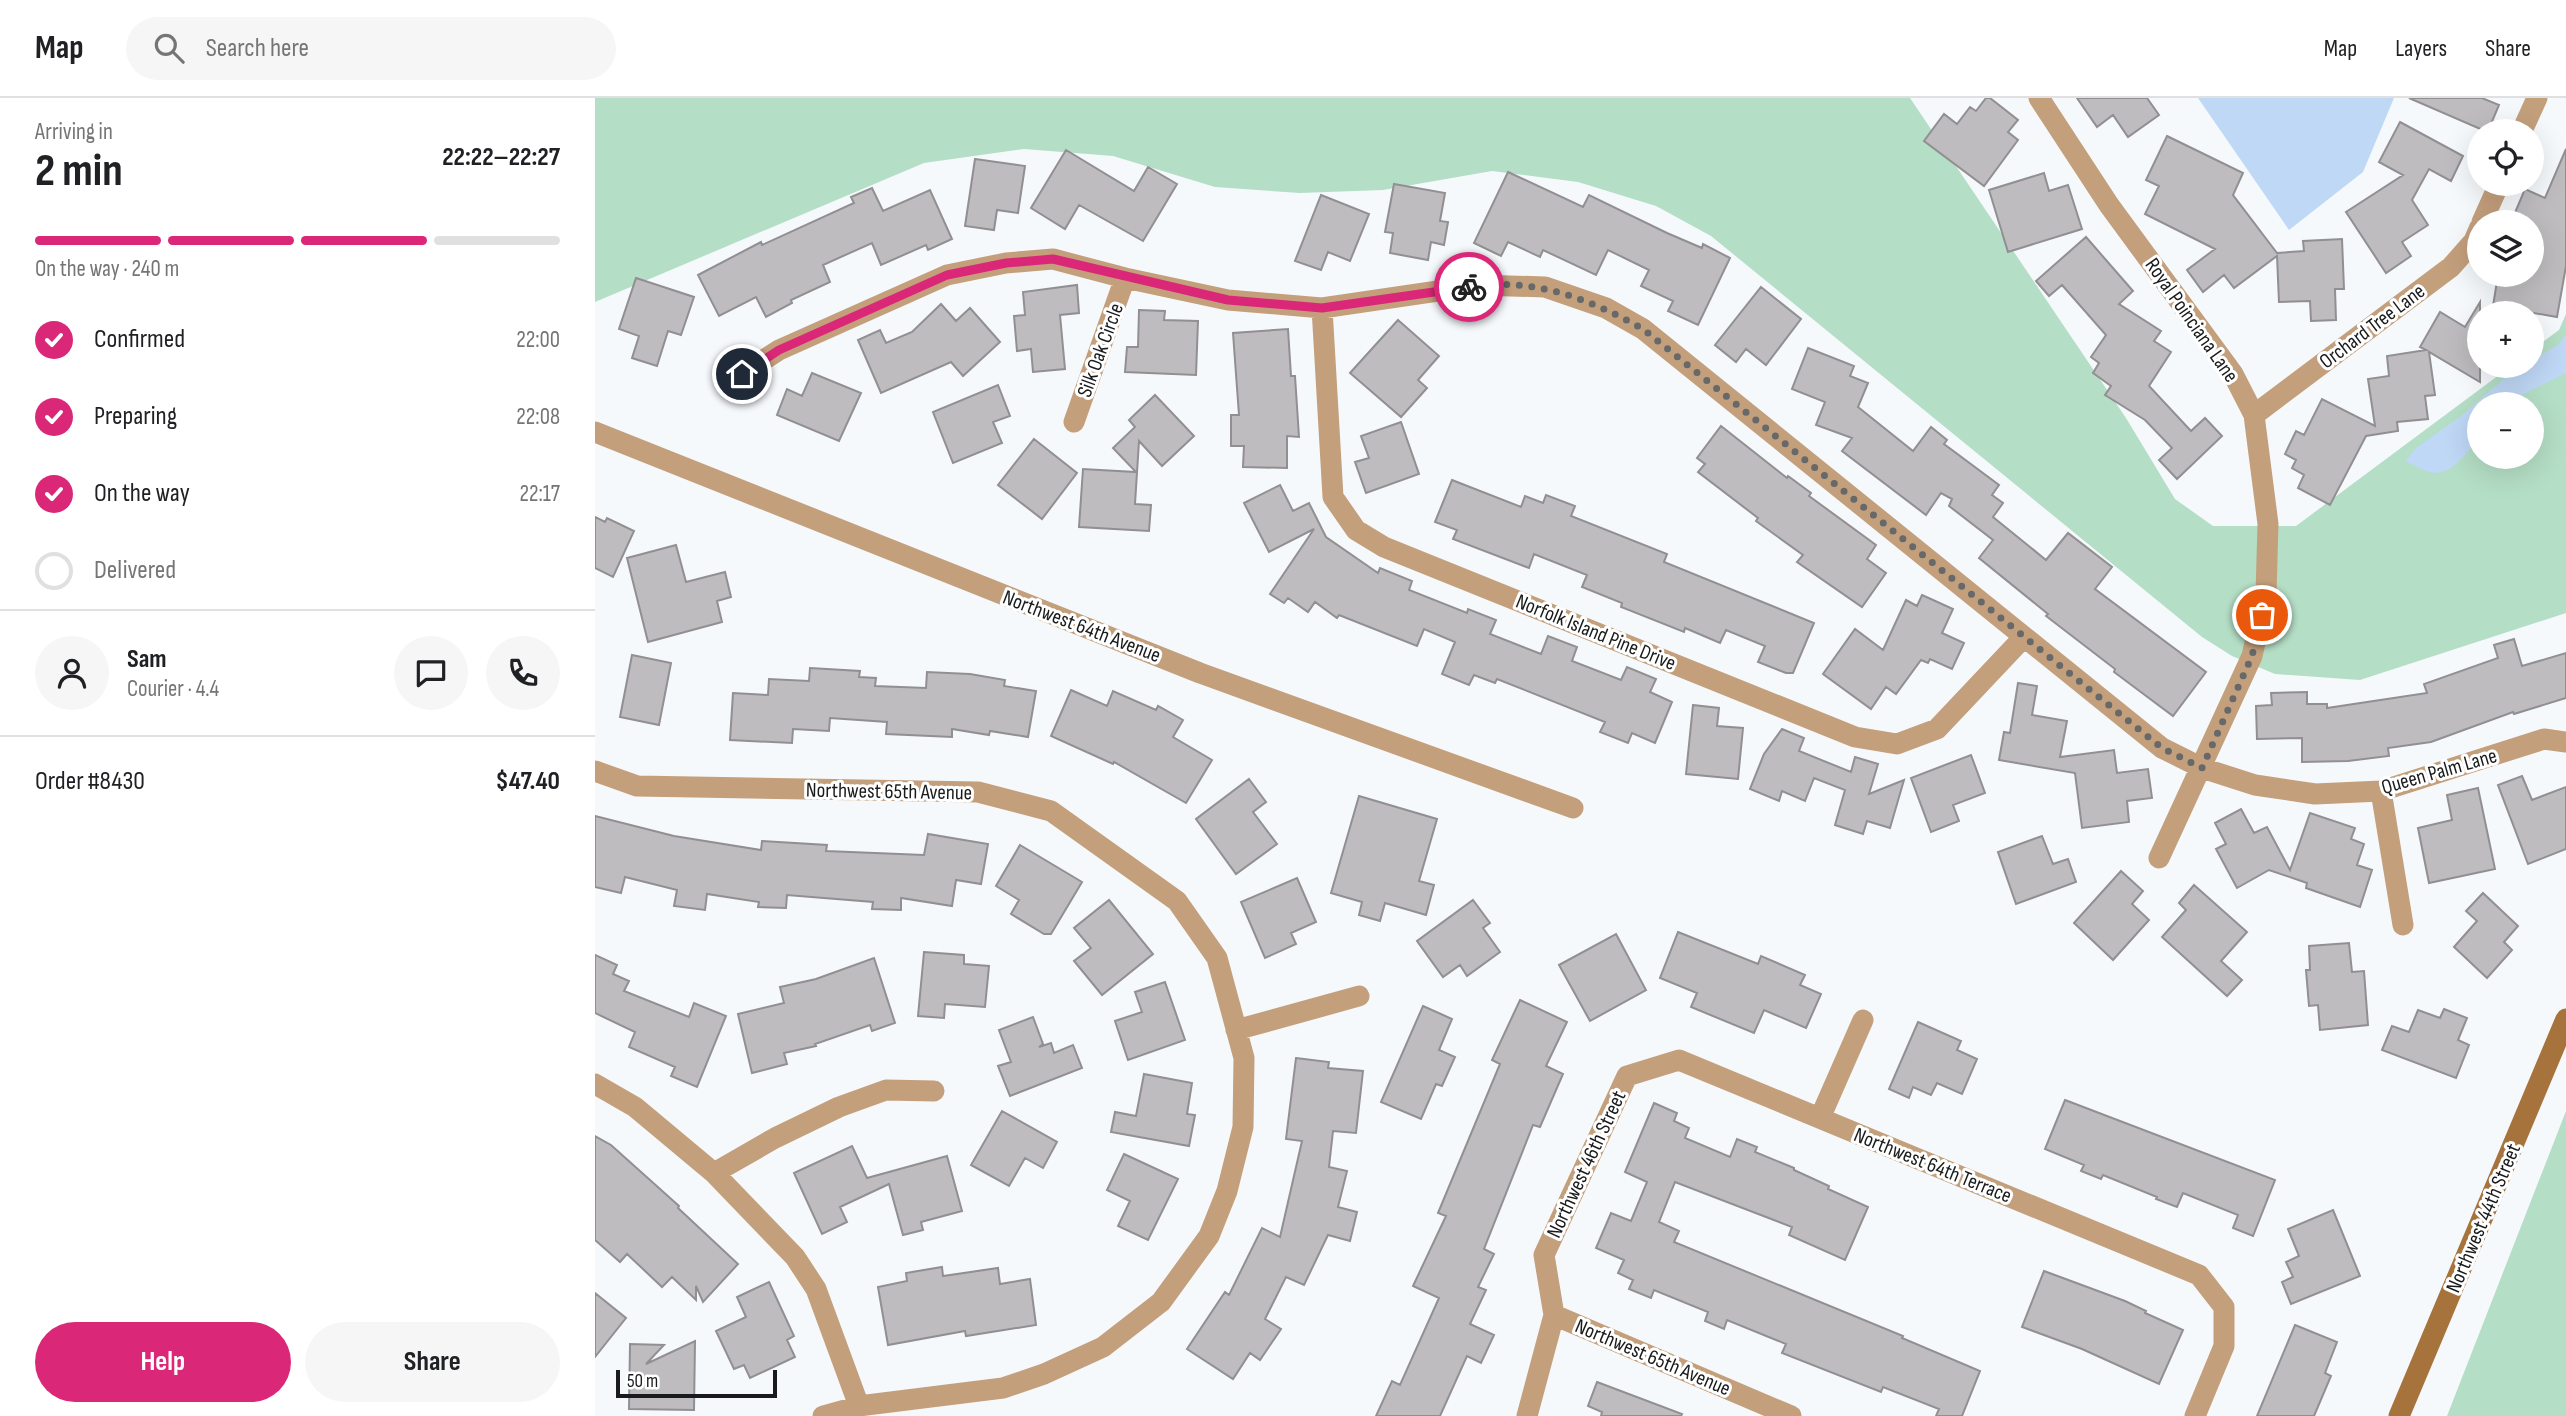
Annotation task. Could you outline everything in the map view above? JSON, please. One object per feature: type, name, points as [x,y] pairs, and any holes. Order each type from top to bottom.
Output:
[{"type":"street","name":"Royal Poinciana Lane","points":[[2039,98],[2109,205],[2234,374],[2253,415],[2268,524],[2266,594],[2252,656],[2159,858]]},
{"type":"street","points":[[2527,119],[2537,98]]},
{"type":"street","name":"Orchard Tree Lane","points":[[2253,415],[2451,267],[2467,249]]},
{"type":"street","name":"Queen Palm Lane","points":[[742,374],[779,350],[947,275],[1006,263],[1053,259],[1228,300],[1322,308],[1479,285],[1545,287],[1605,308],[1650,334],[2162,748],[2202,768],[2255,785],[2315,794],[2381,791],[2544,740],[2566,742]]},
{"type":"street","name":"Silk Oak Circle","points":[[1074,422],[1125,278]]},
{"type":"street","name":"Norfolk Island Pine Drive","points":[[1322,308],[1333,497],[1356,530],[1384,547],[1855,737],[1897,744],[1937,729],[2023,638]]},
{"type":"street","name":"Northwest 64th Avenue","points":[[595,432],[1200,673],[1573,808]]},
{"type":"street","name":"Northwest 65th Avenue","points":[[595,771],[637,786],[978,792],[1051,811],[1177,901],[1217,958],[1244,1058],[1243,1127],[1227,1191],[1209,1236],[1161,1302],[1103,1347],[1044,1374],[1003,1388],[859,1406],[823,1416]]},
{"type":"street","points":[[2381,791],[2403,925]]},
{"type":"street","points":[[1236,1030],[1359,996]]},
{"type":"street","name":"Northwest 44th Street","points":[[2399,1416],[2566,1019]]},
{"type":"street","points":[[1820,1118],[1863,1020]]},
{"type":"street","name":"Northwest 64th Terrace","points":[[1627,1076],[1679,1060],[2199,1275],[2224,1307],[2224,1346],[2195,1416]]},
{"type":"street","name":"Northwest 46th Street","points":[[1527,1416],[1554,1315],[1544,1255],[1627,1076]]},
{"type":"street","points":[[595,1084],[635,1107],[714,1173],[795,1257],[816,1289],[859,1406]]},
{"type":"street","points":[[714,1173],[775,1138],[874,1094],[886,1090],[933,1091]]},
{"type":"street","name":"Northwest 65th Avenue","points":[[1554,1315],[1791,1416]]},
{"type":"green space","points":[[595,98],[1910,98],[2126,418],[2175,499],[2213,526],[2296,526],[2467,399],[2467,469],[2544,469],[2544,392],[2476,392],[2495,378],[2544,378],[2544,341],[2559,330],[2566,314],[2566,613],[2360,680],[2275,674],[2232,656],[2202,637],[1711,236],[1656,206],[1578,182],[1492,171],[1383,190],[1300,193],[1215,187],[1113,156],[1024,149],[924,163],[595,302]]},
{"type":"green space","points":[[2566,1111],[2566,1416],[2447,1416]]},
{"type":"water","points":[[2198,98],[2394,98],[2363,172],[2289,230]]},
{"type":"water","points":[[2566,334],[2566,373],[2527,392],[2489,392],[2505,378],[2544,378],[2544,353],[2558,345]]},
{"type":"water","points":[[2467,411],[2467,453],[2456,464],[2436,473],[2405,461],[2416,448]]},
{"type":"building","points":[[1986,98],[1990,98],[2018,120],[2008,132],[2018,140],[1984,186],[1924,141],[1944,114],[1957,124],[1970,107],[1976,111]]},
{"type":"building","points":[[2077,98],[2147,98],[2159,115],[2128,137],[2113,115],[2097,127]]},
{"type":"building","points":[[2409,98],[2482,98],[2499,105],[2493,119],[2467,119],[2467,123]]},
{"type":"building","points":[[2400,122],[2463,156],[2451,181],[2429,169],[2412,200],[2428,225],[2402,242],[2411,256],[2386,273],[2346,212],[2403,175],[2379,162]]},
{"type":"building","points":[[2167,136],[2243,173],[2233,195],[2277,253],[2304,251],[2303,241],[2342,239],[2344,289],[2335,289],[2336,320],[2311,321],[2310,301],[2279,302],[2277,256],[2234,288],[2224,275],[2203,292],[2187,270],[2215,249],[2145,214],[2159,186],[2146,180]]},
{"type":"building","points":[[2566,149],[2566,266],[2557,317],[2544,315],[2544,301],[2494,301],[2496,287],[2544,287],[2544,210],[2516,210],[2522,196],[2545,198]]},
{"type":"building","points":[[1066,150],[1134,191],[1148,167],[1177,184],[1143,241],[1079,205],[1065,229],[1031,208]]},
{"type":"building","points":[[975,159],[1025,166],[1018,213],[997,210],[994,230],[965,226]]},
{"type":"building","points":[[1508,172],[1583,207],[1589,195],[1667,233],[1702,248],[1703,244],[1730,258],[1698,325],[1668,311],[1673,301],[1641,286],[1649,270],[1608,250],[1596,275],[1543,250],[1540,257],[1508,242],[1501,256],[1474,243]]},
{"type":"building","points":[[2044,173],[2049,191],[2068,185],[2082,229],[2008,252],[1989,190]]},
{"type":"building","points":[[1394,184],[1445,193],[1440,221],[1448,222],[1444,245],[1431,242],[1428,260],[1390,253],[1393,233],[1385,232]]},
{"type":"building","points":[[872,188],[883,211],[930,190],[952,239],[928,250],[926,245],[881,265],[872,243],[823,265],[830,282],[791,300],[792,303],[766,317],[756,297],[719,316],[698,275],[761,242],[762,245],[854,203],[851,197]]},
{"type":"building","points":[[1321,195],[1369,214],[1350,261],[1328,252],[1321,270],[1295,261]]},
{"type":"building","points":[[2086,237],[2133,291],[2119,304],[2161,331],[2154,341],[2171,352],[2149,386],[2191,431],[2205,418],[2222,436],[2177,479],[2159,460],[2172,448],[2145,420],[2105,395],[2111,386],[2093,373],[2099,363],[2091,357],[2106,335],[2062,285],[2049,296],[2036,281]]},
{"type":"building","points":[[636,278],[694,297],[681,335],[668,331],[657,366],[632,358],[639,336],[619,329]]},
{"type":"building","points":[[1077,285],[1079,313],[1060,315],[1065,369],[1033,372],[1031,349],[1017,351],[1014,316],[1025,315],[1023,292]]},
{"type":"building","points":[[1761,287],[1801,319],[1766,365],[1746,349],[1736,362],[1715,345]]},
{"type":"building","points":[[941,304],[956,321],[970,308],[1000,342],[963,376],[951,362],[881,393],[858,340],[880,330],[886,343],[912,332]]},
{"type":"building","points":[[1139,310],[1165,311],[1164,320],[1198,321],[1196,375],[1125,372],[1127,347],[1138,347]]},
{"type":"building","points":[[2440,312],[2465,327],[2467,324],[2467,374],[2429,352],[2435,395],[2425,396],[2428,419],[2397,422],[2398,431],[2366,436],[2330,505],[2298,488],[2304,475],[2292,468],[2296,460],[2285,454],[2296,431],[2304,435],[2322,399],[2375,426],[2368,379],[2389,376],[2387,356],[2426,350],[2420,347]]},
{"type":"building","points":[[1398,320],[1439,356],[1418,380],[1427,388],[1401,417],[1350,373]]},
{"type":"building","points":[[1288,329],[1291,376],[1295,376],[1299,437],[1287,436],[1287,468],[1243,467],[1244,446],[1231,446],[1231,415],[1239,415],[1233,333]]},
{"type":"building","points":[[1808,348],[1854,366],[1850,376],[1868,383],[1858,407],[1913,451],[1931,427],[1947,440],[1944,444],[1999,485],[1992,495],[2003,503],[1993,517],[2046,560],[2068,533],[2112,567],[2095,589],[2206,672],[2173,716],[2114,672],[2115,669],[2046,616],[2048,614],[1979,558],[1993,540],[1949,506],[1952,499],[1941,493],[1926,515],[1842,451],[1852,438],[1816,425],[1825,402],[1792,389]]},
{"type":"building","points":[[812,373],[861,393],[839,441],[777,415],[787,389],[802,396]]},
{"type":"building","points":[[998,385],[1010,416],[993,422],[1002,443],[953,463],[933,412]]},
{"type":"building","points":[[1155,395],[1194,436],[1162,466],[1139,441],[1135,504],[1151,505],[1149,531],[1079,527],[1083,469],[1136,472],[1113,448],[1135,427],[1129,420]]},
{"type":"building","points":[[1401,422],[1419,474],[1366,493],[1355,462],[1369,458],[1361,436]]},
{"type":"building","points":[[1721,426],[1876,545],[1867,559],[1886,573],[1862,607],[1797,562],[1803,555],[1756,521],[1758,518],[1698,472],[1705,464],[1697,458]]},
{"type":"building","points":[[1034,439],[1077,473],[1042,519],[998,485]]},
{"type":"building","points":[[1452,480],[1521,507],[1525,496],[1543,503],[1546,495],[1575,506],[1571,516],[1667,554],[1664,562],[1814,623],[1793,673],[1758,662],[1765,646],[1726,630],[1720,643],[1685,628],[1684,632],[1621,607],[1622,603],[1582,587],[1587,575],[1534,554],[1529,568],[1453,539],[1457,530],[1435,522]]},
{"type":"building","points":[[1280,485],[1293,511],[1309,503],[1326,537],[1378,573],[1380,568],[1412,581],[1409,590],[1467,613],[1468,609],[1496,620],[1490,634],[1541,654],[1548,636],[1577,647],[1572,661],[1621,680],[1627,667],[1656,679],[1650,692],[1672,702],[1655,743],[1632,733],[1628,743],[1600,732],[1605,722],[1497,679],[1495,683],[1474,675],[1469,685],[1442,674],[1455,642],[1424,629],[1417,646],[1339,615],[1337,618],[1315,602],[1308,612],[1288,598],[1284,603],[1270,594],[1314,529],[1269,552],[1244,503]]},
{"type":"building","points":[[595,517],[605,522],[607,518],[634,531],[613,577],[595,568]]},
{"type":"building","points":[[676,545],[686,582],[725,572],[731,597],[717,601],[722,622],[648,642],[627,558]]},
{"type":"building","points":[[1922,595],[1953,609],[1942,633],[1964,643],[1952,669],[1930,659],[1928,663],[1921,660],[1896,694],[1886,687],[1871,709],[1823,674],[1855,629],[1883,650],[1906,600],[1917,606]]},
{"type":"building","points":[[2514,639],[2522,666],[2566,653],[2566,698],[2514,714],[2513,712],[2431,742],[2388,748],[2389,756],[2348,761],[2302,762],[2302,738],[2257,739],[2256,706],[2272,705],[2271,693],[2307,692],[2307,704],[2327,704],[2327,708],[2427,693],[2424,684],[2498,658],[2494,645]]},
{"type":"building","points":[[632,655],[671,663],[659,725],[620,717]]},
{"type":"building","points":[[810,668],[860,671],[859,677],[876,678],[875,686],[926,688],[927,672],[970,674],[1005,680],[1004,686],[1036,691],[1028,737],[952,729],[952,737],[886,734],[887,722],[830,718],[829,731],[793,729],[792,743],[730,740],[733,693],[768,695],[769,679],[809,681]]},
{"type":"building","points":[[2018,683],[2037,686],[2032,715],[2067,721],[2060,757],[2114,750],[2117,773],[2148,769],[2152,798],[2127,801],[2129,822],[2082,828],[2075,773],[1999,760],[2004,732],[2010,733]]},
{"type":"building","points":[[1071,690],[1107,706],[1113,691],[1156,710],[1158,706],[1183,720],[1173,737],[1212,760],[1186,803],[1114,762],[1113,764],[1051,736]]},
{"type":"building","points":[[1693,705],[1719,708],[1717,726],[1743,728],[1738,779],[1686,774]]},
{"type":"building","points":[[1782,729],[1804,738],[1799,751],[1851,772],[1855,757],[1878,764],[1869,794],[1904,780],[1890,828],[1867,821],[1863,834],[1835,825],[1845,790],[1814,778],[1805,801],[1782,791],[1779,801],[1750,789],[1764,754]]},
{"type":"building","points":[[1971,755],[1985,793],[1953,805],[1959,821],[1931,832],[1911,778]]},
{"type":"building","points":[[2522,776],[2532,800],[2566,787],[2566,849],[2528,864],[2498,785]]},
{"type":"building","points":[[1249,779],[1266,802],[1253,812],[1277,844],[1236,874],[1196,819]]},
{"type":"building","points":[[2478,788],[2495,869],[2429,883],[2418,828],[2452,820],[2447,795]]},
{"type":"building","points":[[1359,796],[1437,819],[1419,881],[1434,885],[1426,915],[1385,903],[1380,921],[1359,915],[1362,902],[1331,893]]},
{"type":"building","points":[[2241,809],[2254,833],[2267,827],[2290,870],[2310,813],[2355,828],[2351,839],[2364,844],[2357,865],[2372,870],[2360,907],[2306,888],[2307,883],[2269,870],[2237,888],[2216,849],[2226,844],[2215,823]]},
{"type":"building","points":[[595,816],[674,836],[761,850],[762,841],[827,845],[826,851],[924,855],[928,834],[988,844],[981,884],[956,880],[952,906],[901,898],[901,910],[872,909],[873,902],[787,895],[786,908],[758,907],[759,902],[707,894],[705,910],[674,906],[677,890],[625,877],[621,893],[595,887]]},
{"type":"building","points":[[2042,836],[2053,864],[2068,859],[2076,882],[2016,904],[1998,852]]},
{"type":"building","points":[[1020,845],[1082,882],[1051,934],[1044,934],[1011,914],[1019,900],[996,886]]},
{"type":"building","points":[[2121,871],[2143,891],[2132,904],[2149,920],[2113,960],[2074,923]]},
{"type":"building","points":[[1297,878],[1316,922],[1291,933],[1296,944],[1265,958],[1241,902]]},
{"type":"building","points":[[2194,885],[2247,932],[2221,961],[2242,980],[2227,996],[2162,937],[2186,910],[2179,903]]},
{"type":"building","points":[[2483,893],[2518,926],[2504,942],[2512,950],[2487,978],[2454,947],[2477,921],[2466,911]]},
{"type":"building","points":[[1109,900],[1153,954],[1102,995],[1074,961],[1091,948],[1074,928]]},
{"type":"building","points":[[1473,900],[1490,923],[1483,928],[1500,952],[1467,976],[1460,965],[1443,977],[1417,941]]},
{"type":"building","points":[[1678,932],[1758,964],[1761,956],[1805,975],[1800,985],[1821,994],[1806,1028],[1764,1010],[1754,1033],[1691,1007],[1697,993],[1660,978]]},
{"type":"building","points":[[1616,934],[1646,990],[1590,1021],[1559,965]]},
{"type":"building","points":[[2349,943],[2352,972],[2364,971],[2368,1025],[2320,1030],[2318,1005],[2309,1006],[2306,970],[2310,970],[2309,946]]},
{"type":"building","points":[[924,952],[964,955],[964,964],[989,966],[985,1007],[945,1004],[944,1018],[918,1016]]},
{"type":"building","points":[[595,955],[617,965],[613,974],[629,981],[624,991],[689,1017],[694,1003],[726,1016],[697,1087],[671,1076],[675,1067],[629,1047],[635,1032],[595,1013]]},
{"type":"building","points":[[874,958],[895,1023],[872,1031],[870,1025],[815,1044],[816,1046],[784,1053],[787,1064],[752,1073],[738,1014],[784,1003],[780,987],[816,979]]},
{"type":"building","points":[[1165,982],[1185,1040],[1128,1060],[1115,1021],[1142,1012],[1135,992]]},
{"type":"building","points":[[1520,1000],[1567,1022],[1546,1066],[1563,1074],[1540,1127],[1533,1125],[1484,1249],[1494,1254],[1478,1287],[1486,1290],[1470,1324],[1494,1335],[1481,1363],[1467,1356],[1440,1416],[1376,1416],[1392,1381],[1400,1385],[1439,1298],[1413,1286],[1446,1216],[1438,1213],[1500,1064],[1492,1060]]},
{"type":"building","points":[[1423,1006],[1452,1019],[1439,1050],[1455,1057],[1442,1086],[1436,1084],[1421,1119],[1381,1102]]},
{"type":"building","points":[[2444,1009],[2467,1018],[2458,1040],[2469,1045],[2456,1078],[2382,1050],[2392,1026],[2409,1032],[2418,1010],[2440,1018]]},
{"type":"building","points":[[1033,1017],[1043,1044],[1039,1047],[1051,1043],[1054,1053],[1073,1045],[1082,1068],[1010,1096],[998,1066],[1011,1062],[999,1030]]},
{"type":"building","points":[[1918,1022],[1961,1041],[1957,1050],[1977,1059],[1962,1094],[1937,1083],[1931,1095],[1913,1087],[1909,1098],[1889,1089]]},
{"type":"building","points":[[1296,1058],[1329,1062],[1328,1068],[1363,1071],[1356,1133],[1333,1131],[1329,1167],[1347,1171],[1338,1207],[1357,1212],[1350,1241],[1328,1235],[1304,1285],[1286,1277],[1265,1319],[1281,1329],[1260,1360],[1250,1353],[1233,1379],[1187,1349],[1225,1292],[1229,1295],[1262,1228],[1280,1237],[1302,1141],[1286,1139]]},
{"type":"building","points":[[1144,1074],[1192,1083],[1187,1114],[1195,1115],[1189,1146],[1111,1132],[1115,1112],[1136,1116]]},
{"type":"building","points":[[2065,1100],[2275,1180],[2253,1236],[2233,1228],[2238,1215],[2183,1193],[2177,1207],[2103,1175],[2101,1179],[2081,1171],[2084,1165],[2045,1149]]},
{"type":"building","points":[[1654,1103],[1677,1113],[1674,1121],[1689,1128],[1685,1138],[1730,1157],[1737,1139],[1757,1147],[1755,1152],[1794,1168],[1829,1186],[1828,1189],[1868,1207],[1845,1260],[1789,1235],[1792,1227],[1675,1182],[1659,1222],[1679,1231],[1674,1242],[1903,1336],[1902,1338],[1980,1371],[1962,1416],[1936,1416],[1939,1409],[1883,1387],[1881,1392],[1782,1353],[1786,1344],[1727,1320],[1724,1329],[1705,1321],[1708,1312],[1654,1290],[1651,1298],[1629,1289],[1633,1280],[1618,1273],[1624,1260],[1596,1248],[1611,1213],[1631,1221],[1647,1182],[1625,1172]]},
{"type":"building","points":[[1002,1111],[1057,1142],[1043,1168],[1025,1158],[1009,1186],[971,1165]]},
{"type":"building","points":[[595,1136],[611,1145],[738,1264],[703,1302],[696,1286],[696,1300],[672,1277],[662,1287],[627,1254],[620,1262],[595,1240]]},
{"type":"building","points":[[852,1146],[867,1178],[947,1156],[962,1211],[921,1222],[923,1230],[903,1235],[889,1184],[840,1207],[847,1222],[822,1234],[794,1173]]},
{"type":"building","points":[[1124,1154],[1178,1179],[1148,1240],[1118,1226],[1130,1201],[1107,1190]]},
{"type":"building","points":[[2333,1210],[2360,1276],[2291,1304],[2282,1282],[2293,1277],[2286,1262],[2299,1256],[2288,1229]]},
{"type":"building","points":[[942,1267],[943,1276],[998,1268],[1000,1284],[1030,1279],[1036,1325],[966,1336],[965,1331],[888,1345],[878,1287],[907,1281],[906,1273]]},
{"type":"building","points":[[2044,1271],[2125,1301],[2183,1330],[2159,1384],[2082,1349],[2022,1327]]},
{"type":"building","points":[[769,1282],[794,1336],[787,1340],[795,1357],[750,1378],[744,1365],[734,1369],[716,1331],[746,1317],[737,1297]]},
{"type":"building","points":[[595,1293],[626,1318],[595,1357]]},
{"type":"building","points":[[2295,1325],[2337,1342],[2325,1373],[2331,1376],[2314,1416],[2257,1416]]},
{"type":"building","points":[[695,1341],[694,1410],[629,1409],[630,1344],[664,1345],[646,1364]]},
{"type":"building","points":[[1597,1382],[1682,1414],[1601,1416],[1602,1412],[1588,1406]]},
{"type":"way so far","points":[[1469,287],[1545,287],[1605,308],[1643,329],[2162,748],[2202,768],[2252,656],[2262,615]]},
{"type":"route","points":[[742,374],[779,350],[947,275],[1006,263],[1053,259],[1228,300],[1322,308],[1469,287]]}]
